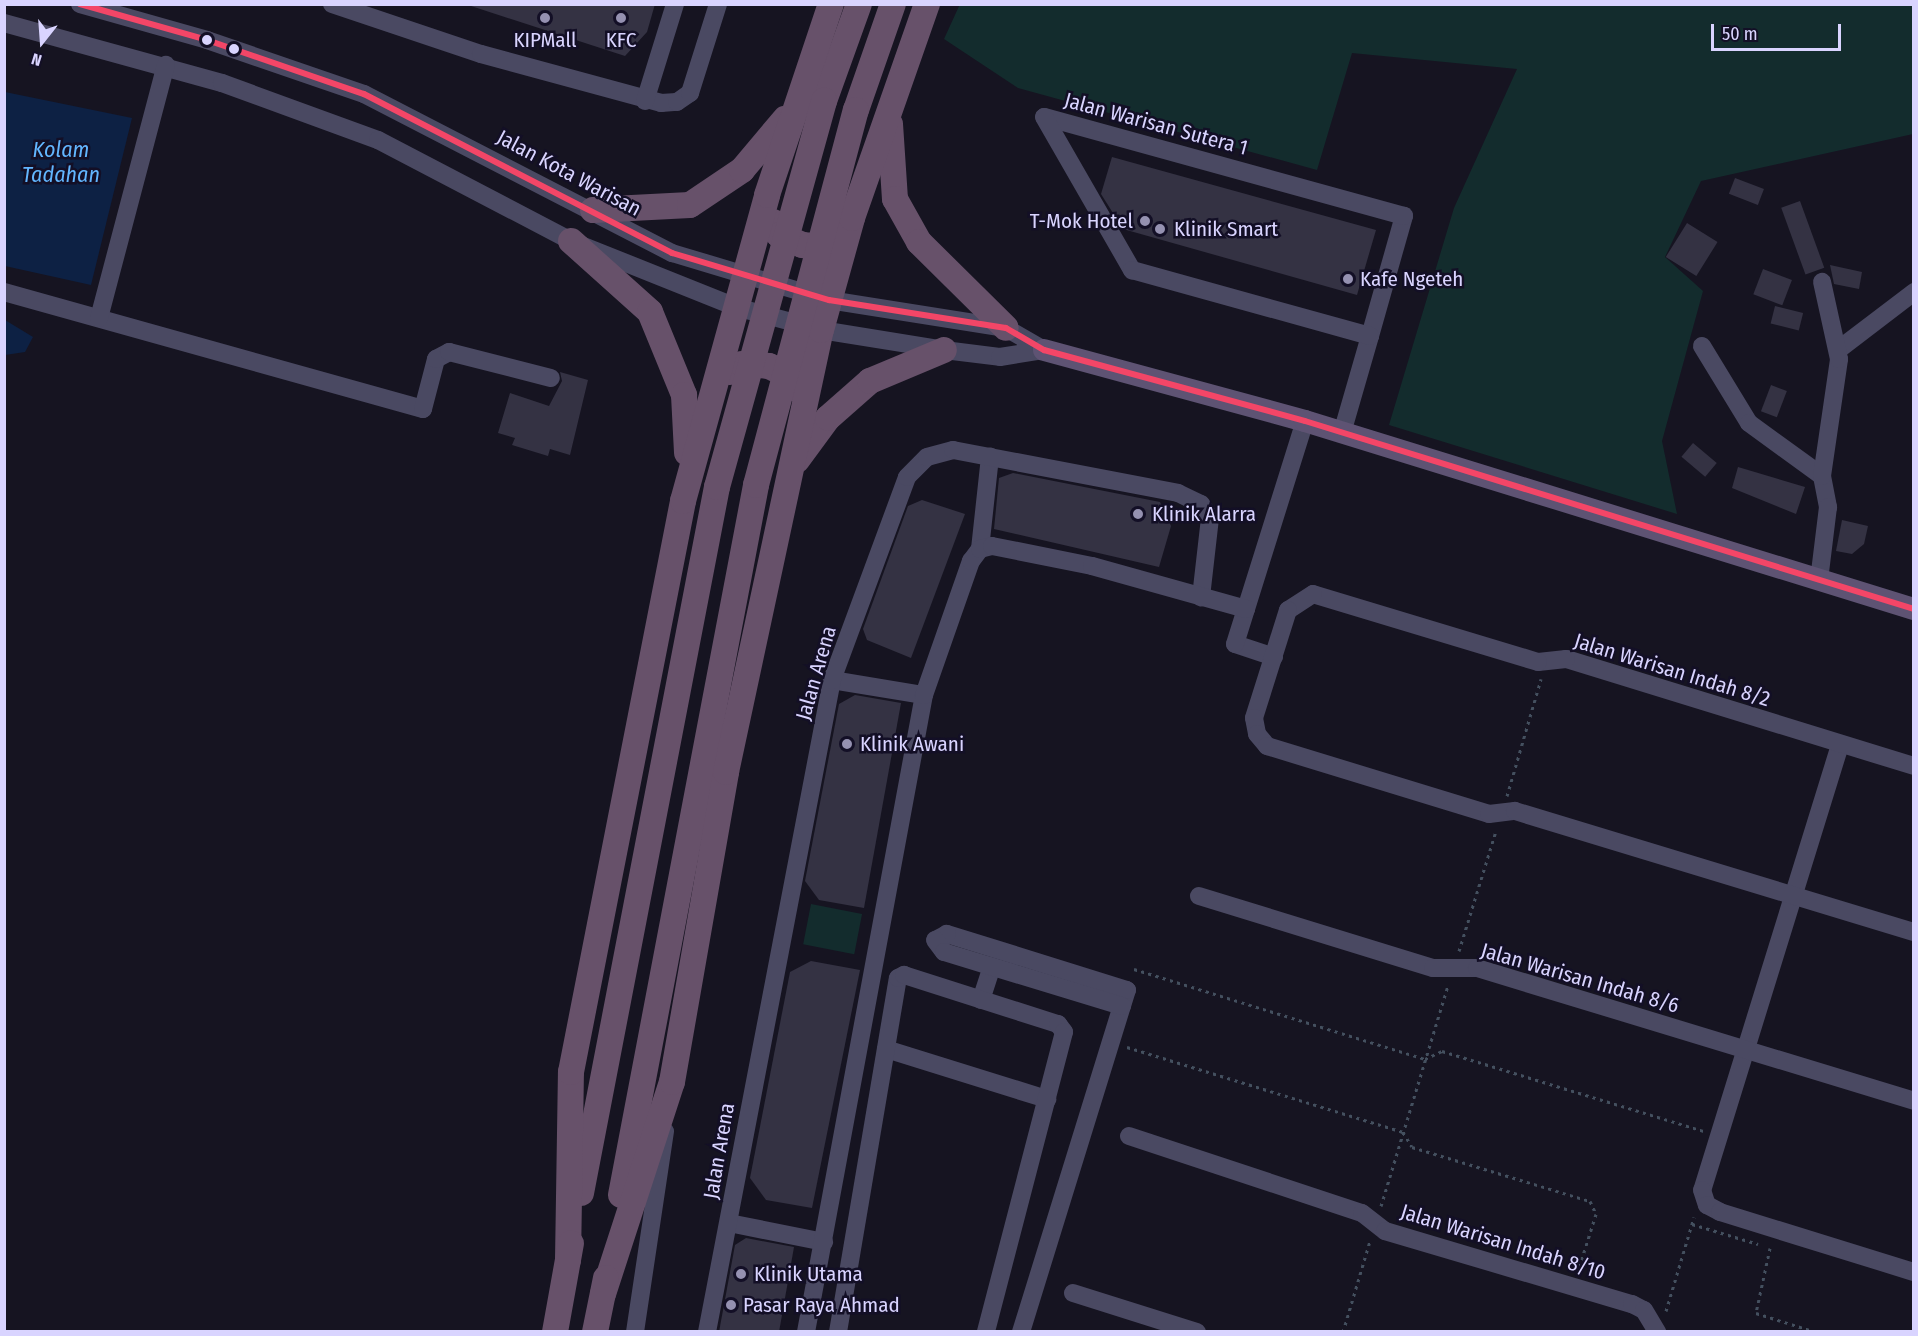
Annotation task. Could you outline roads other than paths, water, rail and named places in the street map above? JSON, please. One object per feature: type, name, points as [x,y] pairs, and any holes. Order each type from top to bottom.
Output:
[{"type":"highway","points":[[568,1260],[571,1072],[683,501],[767,195],[831,4]]},
{"type":"highway","points":[[555,1332],[717,487],[824,101],[859,4]]},
{"type":"highway","points":[[595,1332],[756,485],[856,110],[893,4]]},
{"type":"highway","points":[[603,1293],[672,1082],[726,772],[821,330],[852,218],[927,4]]},
{"type":"highway","points":[[896,92],[889,131],[895,199],[919,242],[1006,328]]},
{"type":"highway","points":[[593,210],[674,210],[709,196],[754,157],[798,102]]},
{"type":"highway","points":[[767,195],[779,235],[802,244],[825,247],[852,218]]},
{"type":"highway","points":[[571,241],[650,312],[669,351],[684,395],[689,436],[683,501]]},
{"type":"highway","points":[[793,464],[828,418],[870,381],[944,350]]},
{"type":"highway","points":[[710,401],[724,376],[742,364],[769,366],[792,377],[799,392],[801,421]]},
{"type":"main road","points":[[1044,350],[1305,421],[1914,609]]},
{"type":"street","name":"Jalan Kota Warisan","points":[[80,4],[207,40],[364,94],[593,210],[672,253],[829,300],[1006,328],[1044,350]]},
{"type":"street","points":[[332,4],[645,101],[677,102],[690,93],[718,4]]},
{"type":"street","points":[[645,101],[675,4]]},
{"type":"street","points":[[4,23],[166,65],[378,140],[571,241],[736,307],[821,330],[944,350],[1000,357],[1044,350]]},
{"type":"street","points":[[99,318],[166,65]]},
{"type":"street","name":"Jalan Warisan Sutera 1","points":[[1342,433],[1370,336],[1404,216],[1044,117],[1132,270],[1370,336]]},
{"type":"street","points":[[1819,580],[1828,507],[1822,476],[1838,350],[1822,282]]},
{"type":"street","points":[[4,292],[423,409],[436,359],[449,352],[551,378]]},
{"type":"street","points":[[1838,350],[1914,292]]},
{"type":"street","points":[[1702,346],[1749,423],[1822,476]]},
{"type":"street","points":[[1305,421],[1235,644],[1274,657],[1254,718],[1257,734],[1267,746],[1490,814],[1515,811],[1914,932]]},
{"type":"street","name":"Jalan Arena","points":[[706,1332],[729,1223],[832,680],[907,477],[927,457],[953,450],[1178,493],[1201,504],[1210,518],[1211,538],[1201,597]]},
{"type":"street","points":[[806,1332],[924,695],[971,561],[981,549],[990,457]]},
{"type":"street","points":[[981,549],[1092,566],[1246,609]]},
{"type":"street","name":"Jalan Warisan Indah 8/2","points":[[1274,657],[1288,610],[1313,594],[1546,661],[1566,659],[1914,766]]},
{"type":"street","points":[[832,680],[924,695]]},
{"type":"street","points":[[1840,745],[1742,1049],[1702,1190],[1707,1205],[1720,1212],[1914,1272]]},
{"type":"street","name":"Jalan Warisan Indah 8/6","points":[[1199,896],[1433,968],[1477,968],[1914,1101]]},
{"type":"street","points":[[947,934],[1125,998],[992,967],[944,952],[935,944],[937,937],[947,934]]},
{"type":"street","points":[[981,1000],[992,967]]},
{"type":"street","points":[[838,1332],[898,978],[981,1000],[1062,1028],[1047,1099],[986,1332]]},
{"type":"street","points":[[1021,1332],[1125,998]]},
{"type":"street","points":[[886,1049],[1047,1099]]},
{"type":"street","points":[[635,1332],[672,1082]]},
{"type":"street","name":"Jalan Warisan Indah 8/10","points":[[1129,1136],[1362,1213],[1375,1224],[1632,1304],[1657,1328]]},
{"type":"street","points":[[729,1223],[824,1242]]},
{"type":"street","points":[[1072,1293],[1197,1332]]},
{"type":"water","name":"Kolam Tadahan","points":[[5,92],[132,118],[91,285],[5,266]]},
{"type":"water","points":[[5,320],[33,337],[25,352],[5,355]]},
{"type":"place","name":"KIPMall","points":[[545,18]]},
{"type":"place","name":"KFC","points":[[621,18]]},
{"type":"place","name":"T-Mok Hotel","points":[[1145,221]]},
{"type":"place","name":"Klinik Smart","points":[[1160,229]]},
{"type":"place","name":"Kafe Ngeteh","points":[[1348,279]]},
{"type":"place","name":"Klinik Alarra","points":[[1138,514]]},
{"type":"place","name":"Klinik Awani","points":[[847,744]]},
{"type":"place","name":"Klinik Utama","points":[[741,1274]]},
{"type":"place","name":"Pasar Raya Ahmad","points":[[731,1305]]}]
